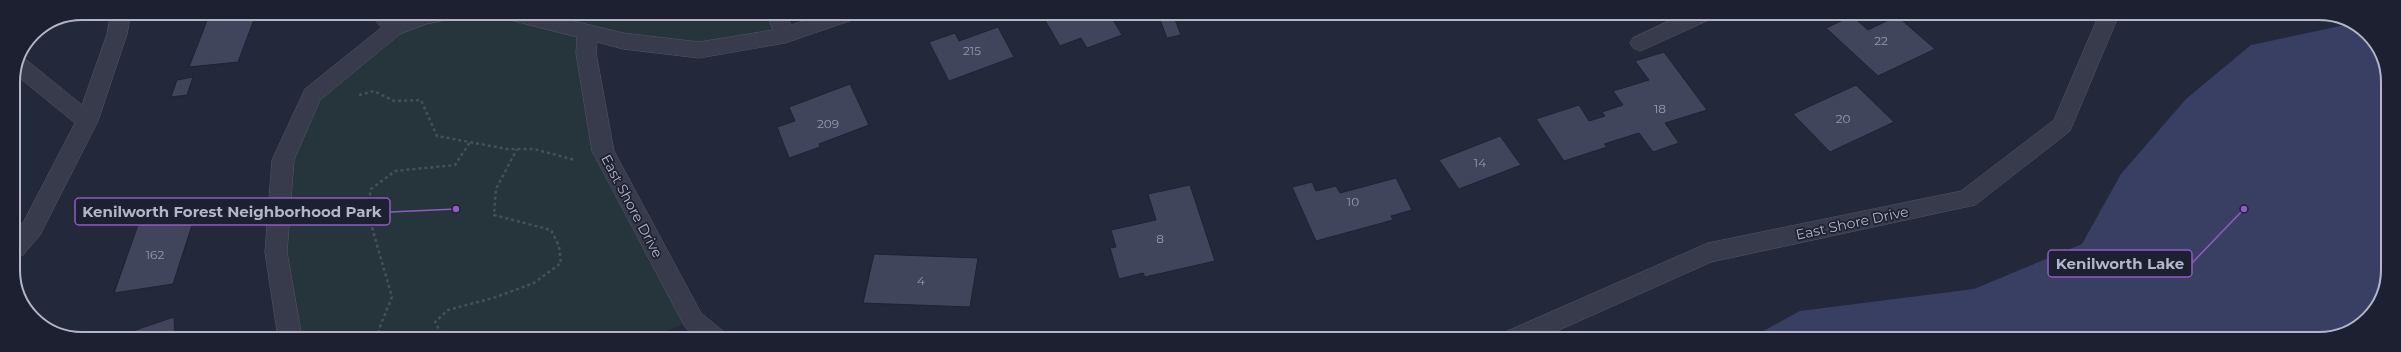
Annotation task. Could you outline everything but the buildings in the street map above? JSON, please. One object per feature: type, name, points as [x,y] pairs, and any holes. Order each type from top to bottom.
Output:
[{"type":"street","points":[[20,242],[32,228],[87,121],[117,34],[120,20]]},
{"type":"street","points":[[538,20],[622,41],[699,50],[785,36],[831,20]]},
{"type":"street","points":[[779,20],[785,36]]},
{"type":"street","points":[[1640,43],[1691,20]]},
{"type":"street","name":"East Shore Drive","points":[[1529,332],[1708,253],[1968,199],[2062,126],[2107,20]]},
{"type":"street","points":[[289,332],[276,252],[283,160],[312,95],[386,21]]},
{"type":"street","name":"East Shore Drive","points":[[588,32],[586,53],[603,150],[693,320],[708,332]]},
{"type":"street","points":[[22,68],[87,121]]},
{"type":"path","points":[[356,96],[374,91],[394,101],[421,100],[437,136],[517,149],[534,149],[587,163],[610,165]]},
{"type":"path","points":[[378,332],[392,297],[367,210],[371,189],[395,171],[455,165],[470,142]]},
{"type":"path","points":[[441,332],[435,322],[448,310],[486,300],[534,283],[561,263],[559,246],[551,230],[494,215],[492,202],[502,174],[517,149]]},
{"type":"shaded area","points":[[385,20],[779,20],[785,35],[699,50],[588,32],[603,151],[693,320],[665,332],[289,332],[276,252],[283,160],[312,95],[392,29]]},
{"type":"water","points":[[2344,25],[2360,35],[2373,51],[2378,62],[2381,82],[2381,270],[2378,290],[2375,297],[2360,317],[2342,327],[2331,331],[2319,332],[1762,332],[1800,311],[1974,289],[2082,244],[2121,174],[2186,99],[2251,45]]},
{"type":"place","name":"Kenilworth Forest Neighborhood Park","points":[[456,209]]},
{"type":"place","name":"Kenilworth Lake","points":[[2244,209]]}]
